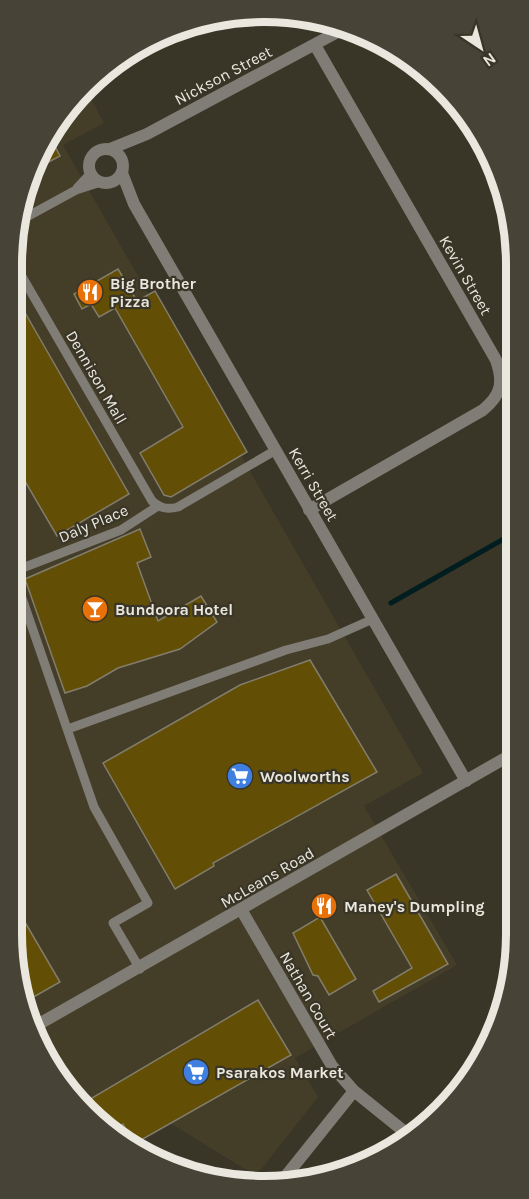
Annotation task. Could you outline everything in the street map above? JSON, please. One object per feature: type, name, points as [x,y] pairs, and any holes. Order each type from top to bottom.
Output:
[{"type":"street","name":"Nickson Street","points":[[110,149],[147,134],[336,33]]},
{"type":"street","name":"Kevin Street","points":[[315,45],[496,360],[501,375],[501,389]]},
{"type":"street","name":"Nickson Street","points":[[122,158],[147,134]]},
{"type":"street","points":[[110,149],[122,158],[122,173],[106,182],[91,173],[89,162],[94,153],[110,149]]},
{"type":"street","name":"Kerri Street","points":[[122,173],[134,204],[466,780]]},
{"type":"street","name":"Kerri Street","points":[[106,182],[134,204]]},
{"type":"street","points":[[309,510],[483,410],[501,389],[506,390]]},
{"type":"street","name":"McLeans Road","points":[[40,1024],[242,911],[506,758]]},
{"type":"street","name":"Nathan Court","points":[[242,911],[320,1048],[354,1091],[405,1132]]},
{"type":"street","points":[[286,1175],[354,1091]]},
{"type":"lane","points":[[76,190],[91,173]]},
{"type":"lane","points":[[27,217],[76,190],[106,182]]},
{"type":"lane","name":"Dennison Mall","points":[[22,277],[148,495],[158,506]]},
{"type":"lane","name":"Daly Place","points":[[22,569],[121,530],[158,506],[170,509],[178,507],[276,450]]},
{"type":"lane","points":[[22,601],[94,807],[148,903],[113,923],[140,969]]},
{"type":"lane","points":[[68,729],[286,650],[328,639],[373,619]]},
{"type":"shaded area","points":[[90,97],[104,123],[63,145],[423,773],[364,806],[457,965],[295,1058],[318,1097],[256,1176],[170,1123],[139,1141],[93,1106],[63,1069],[47,1042],[35,1012],[27,982],[23,950],[23,249],[27,217],[35,187],[47,157],[63,130]]},
{"type":"building","points":[[54,145],[60,156],[44,165]]},
{"type":"building","points":[[118,269],[137,301],[155,291],[247,452],[171,497],[164,495],[140,453],[183,427],[115,308],[99,317],[91,304],[82,309],[74,294]]},
{"type":"building","points":[[22,307],[129,494],[57,536],[22,476]]},
{"type":"building","name":"Bundoora Hotel","points":[[140,529],[151,557],[137,563],[158,621],[201,596],[217,622],[180,649],[118,668],[87,686],[65,693],[25,579]]},
{"type":"building","name":"Woolworths","points":[[310,660],[377,772],[213,863],[214,866],[175,889],[103,763],[240,685]]},
{"type":"building","points":[[396,874],[448,964],[379,1002],[373,991],[412,968],[367,890]]},
{"type":"building","points":[[22,917],[60,982],[31,998],[23,950]]},
{"type":"building","points":[[320,917],[356,979],[329,995],[318,976],[313,975],[293,933]]},
{"type":"building","name":"Psarakos Market","points":[[258,1000],[291,1055],[139,1141],[129,1135],[123,1124],[118,1127],[88,1100]]},
{"type":"waterway","points":[[391,603],[506,538]]},
{"type":"place","name":"Big Brother Pizza","points":[[90,292]]},
{"type":"place","name":"Bundoora Hotel","points":[[95,609]]},
{"type":"place","name":"Woolworths","points":[[240,776]]},
{"type":"place","name":"Maney's Dumpling","points":[[324,906]]},
{"type":"place","name":"Psarakos Market","points":[[196,1072]]}]
